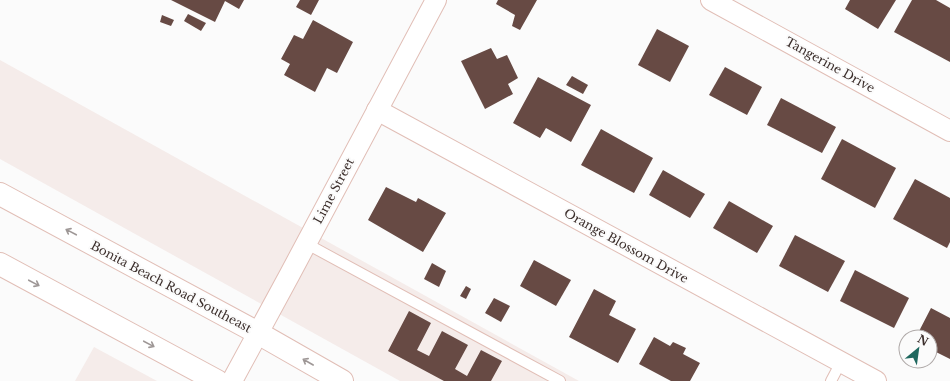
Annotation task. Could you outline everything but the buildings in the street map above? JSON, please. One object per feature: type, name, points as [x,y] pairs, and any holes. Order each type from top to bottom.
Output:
[{"type":"main road","name":"Bonita Beach Road Southeast","points":[[0,194],[258,333],[342,381]]},
{"type":"main road","points":[[0,264],[217,381]]},
{"type":"street","name":"Lime Street","points":[[232,381],[307,244],[436,0]]},
{"type":"street","name":"Tangerine Drive","points":[[711,0],[950,131]]},
{"type":"street","name":"Orange Blossom Drive","points":[[377,110],[876,381]]},
{"type":"lane","points":[[307,244],[560,381]]},
{"type":"lane","points":[[830,381],[841,362]]},
{"type":"shaded area","points":[[0,60],[579,381],[400,381],[0,159]]},
{"type":"shaded area","points":[[94,347],[157,381],[75,381]]}]
